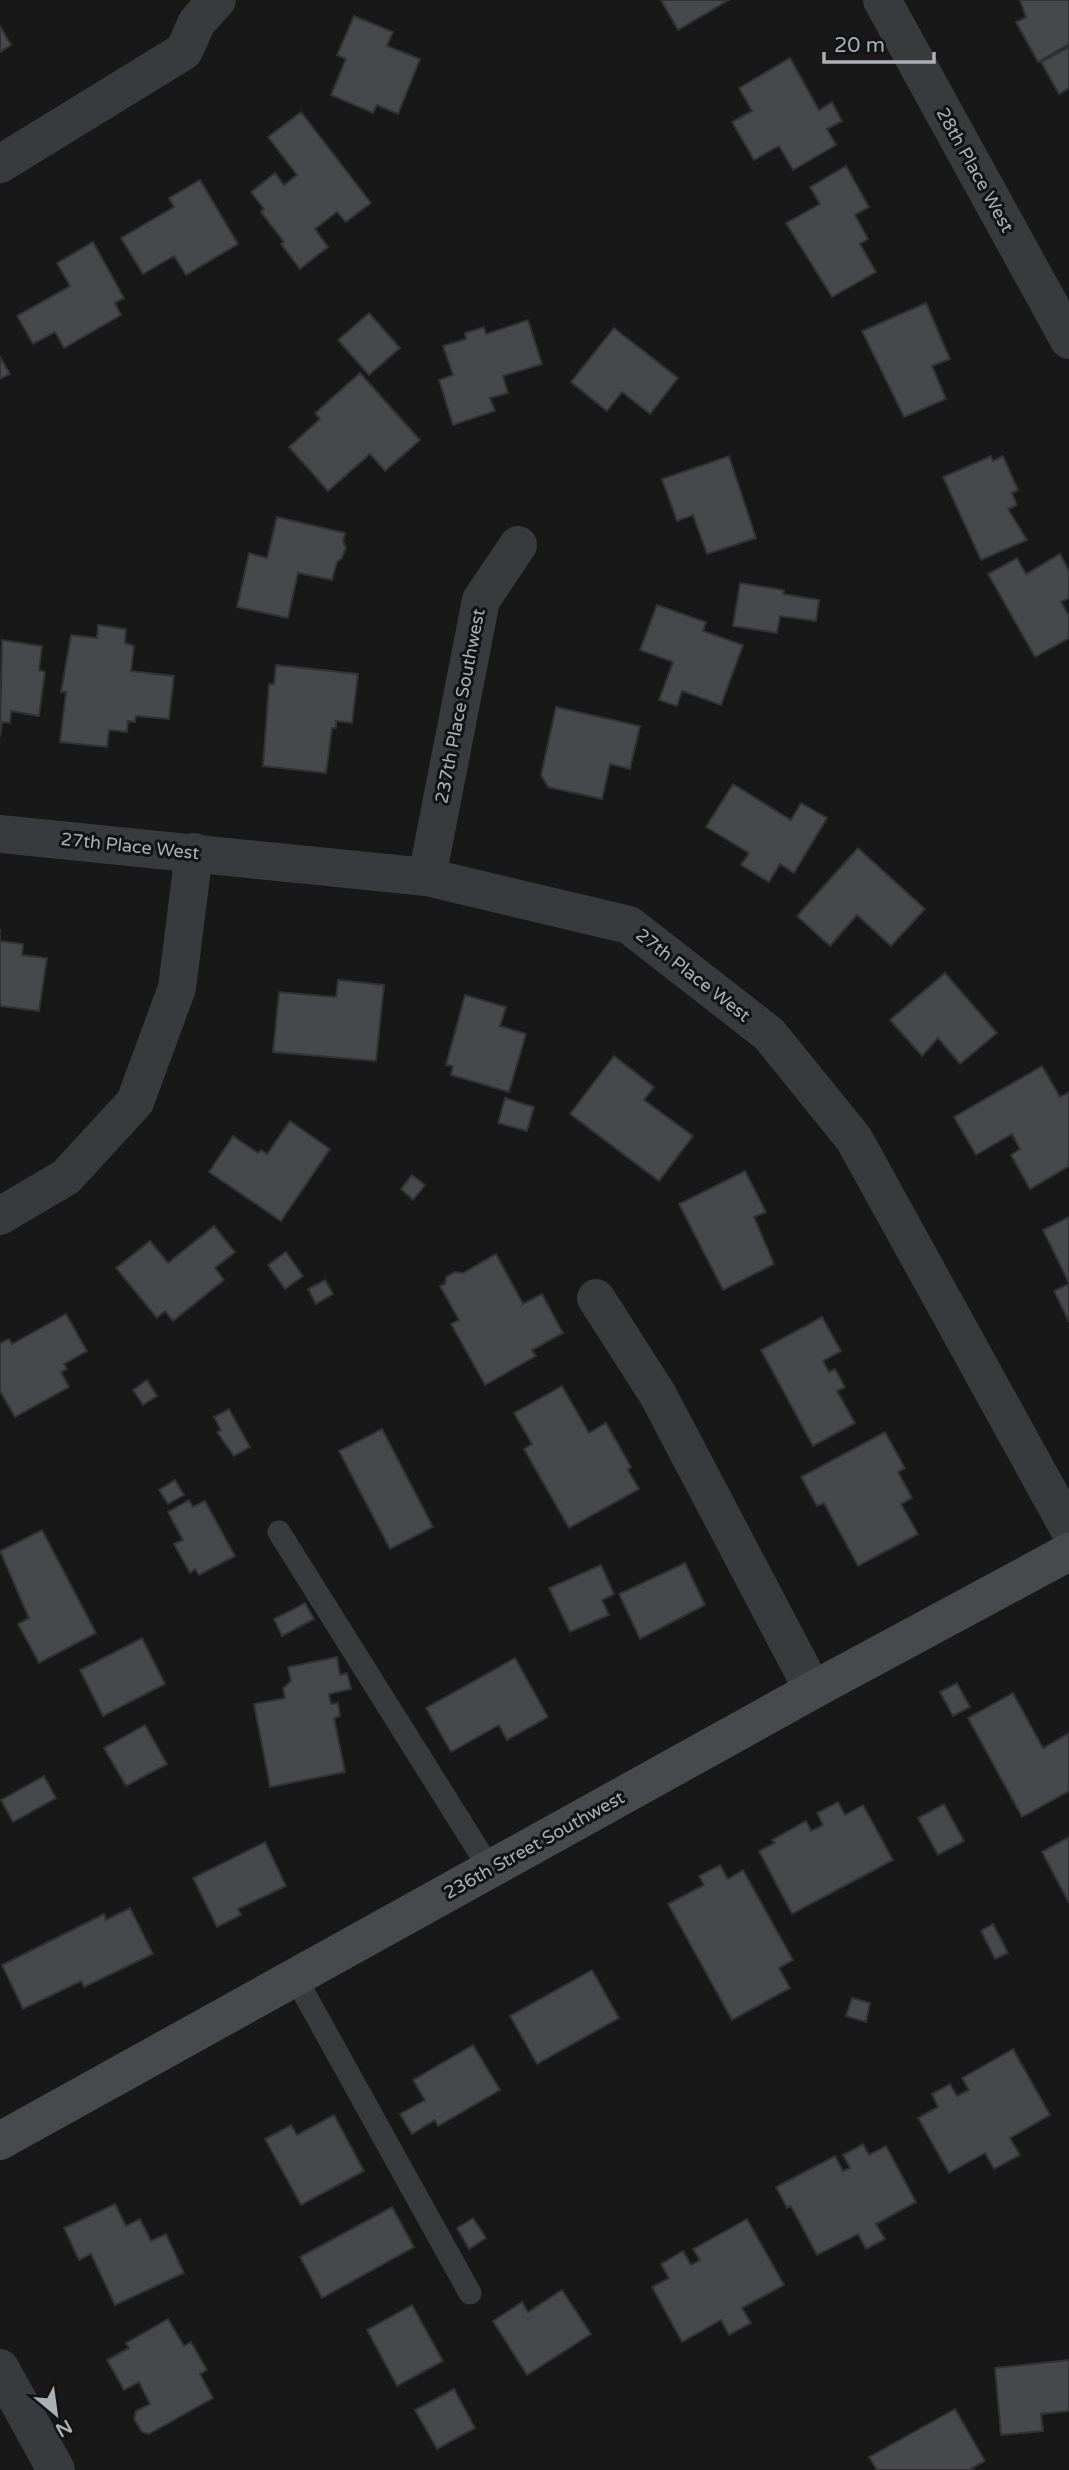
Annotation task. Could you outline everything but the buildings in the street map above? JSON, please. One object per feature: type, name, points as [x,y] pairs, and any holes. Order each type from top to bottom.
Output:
[{"type":"street","points":[[0,164],[184,51],[197,22],[218,0]]},
{"type":"street","name":"28th Place West","points":[[882,0],[1069,340]]},
{"type":"street","name":"237th Place Southwest","points":[[427,877],[481,600],[518,545]]},
{"type":"street","name":"27th Place West","points":[[0,834],[427,877],[629,925],[769,1034],[854,1139],[1069,1529]]},
{"type":"street","points":[[0,1216],[66,1177],[135,1102],[177,988],[194,852]]},
{"type":"street","points":[[596,1298],[658,1395],[813,1690]]},
{"type":"street","name":"236th Street Southwest","points":[[0,2141],[813,1690],[1069,1552]]},
{"type":"street","points":[[0,2368],[56,2470]]},
{"type":"lane","points":[[279,1532],[490,1869]]},
{"type":"lane","points":[[295,1977],[471,2293]]}]
